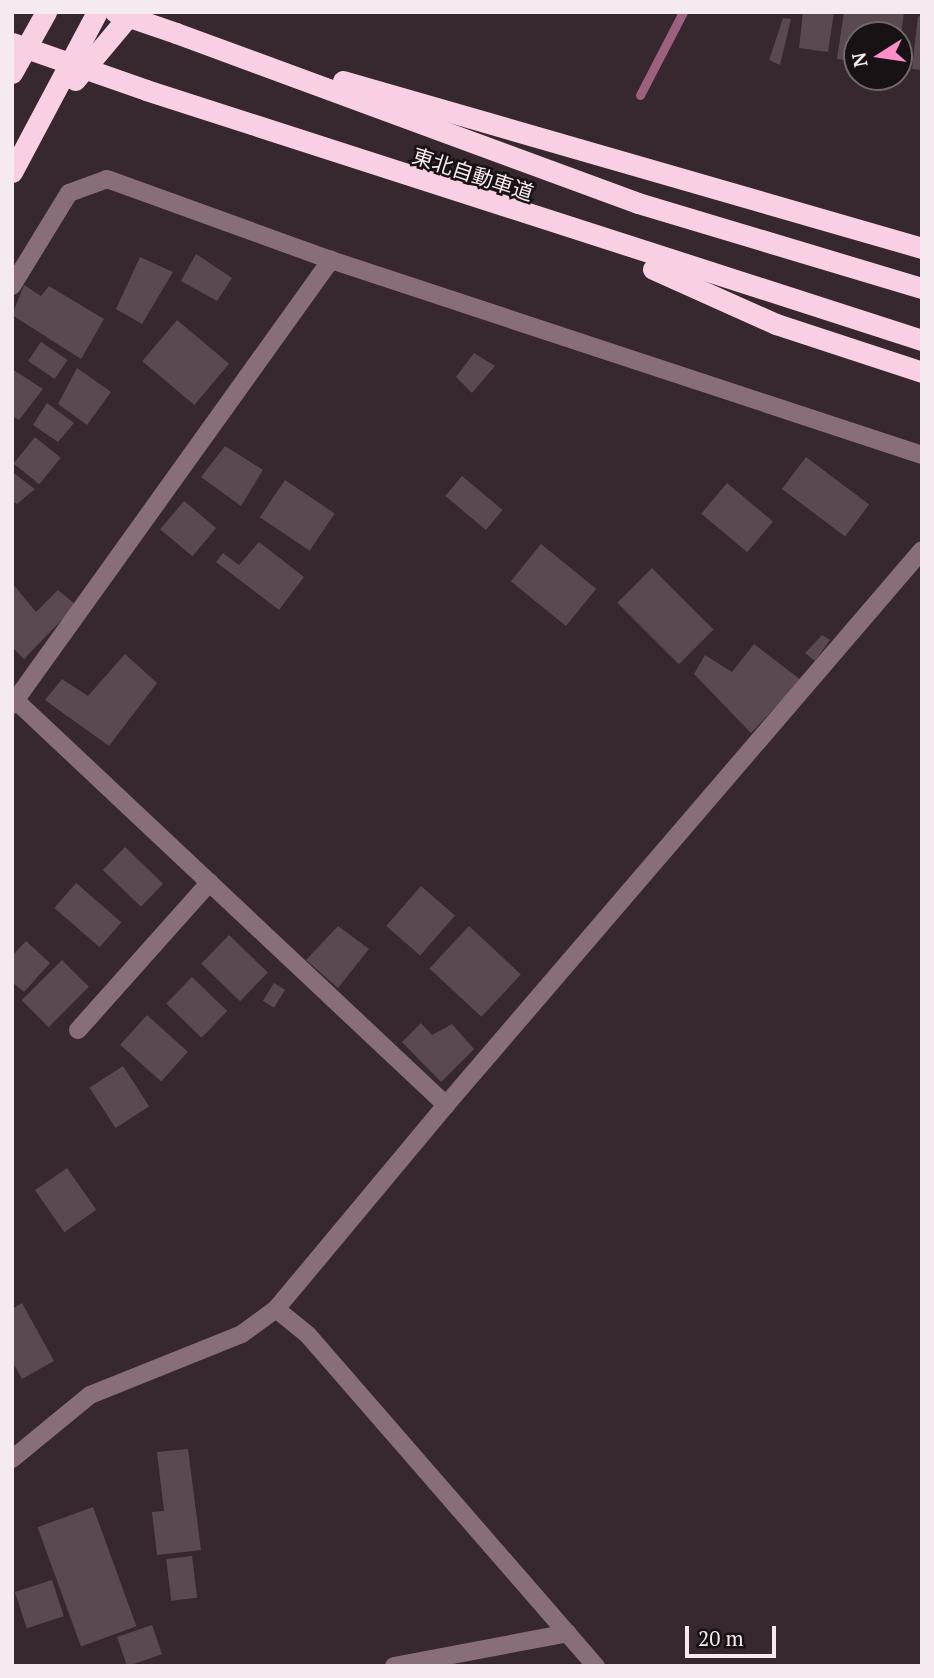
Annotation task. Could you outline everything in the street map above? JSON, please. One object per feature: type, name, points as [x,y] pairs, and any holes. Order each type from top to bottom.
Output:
[{"type":"highway","points":[[12,73],[46,12]]},
{"type":"highway","points":[[12,172],[97,12]]},
{"type":"highway","name":"東北自動車道","points":[[115,12],[638,204],[922,288]]},
{"type":"highway","points":[[39,122],[132,12]]},
{"type":"highway","points":[[176,33],[922,248]]},
{"type":"highway","name":"東北自動車道","points":[[12,43],[563,229],[922,340]]},
{"type":"highway","points":[[563,229],[776,324],[922,372]]},
{"type":"street","points":[[12,286],[69,193],[107,179],[331,260],[922,455]]},
{"type":"street","points":[[331,260],[14,701],[446,1105]]},
{"type":"street","points":[[12,1459],[90,1395],[242,1334],[276,1308],[446,1105],[922,550]]},
{"type":"street","points":[[78,1030],[210,882]]},
{"type":"street","points":[[276,1308],[308,1335],[596,1666]]},
{"type":"street","points":[[394,1666],[568,1633]]},
{"type":"building","points":[[803,12],[834,12],[828,52],[799,48]]},
{"type":"building","points":[[844,12],[904,12],[903,21],[843,21],[843,60],[837,59]]},
{"type":"building","points":[[918,16],[922,17],[922,70],[913,69]]},
{"type":"building","points":[[783,18],[791,19],[780,65],[769,60]]},
{"type":"building","points":[[196,254],[232,278],[217,301],[181,281]]},
{"type":"building","points":[[140,257],[173,272],[142,324],[116,309]]},
{"type":"building","points":[[24,285],[41,296],[49,286],[104,319],[81,359],[12,315]]},
{"type":"building","points":[[177,320],[229,364],[194,405],[142,361]]},
{"type":"building","points":[[41,342],[68,360],[55,379],[28,361]]},
{"type":"building","points":[[474,353],[495,366],[472,393],[456,377]]},
{"type":"building","points":[[77,368],[111,392],[87,425],[58,404]]},
{"type":"building","points":[[12,369],[43,389],[19,420],[12,416]]},
{"type":"building","points":[[47,403],[74,423],[58,442],[33,425]]},
{"type":"building","points":[[35,437],[61,458],[39,484],[14,463]]},
{"type":"building","points":[[225,446],[263,470],[241,506],[201,477]]},
{"type":"building","points":[[806,457],[869,505],[845,536],[782,489]]},
{"type":"building","points":[[12,472],[35,489],[17,504],[12,501]]},
{"type":"building","points":[[462,476],[503,510],[486,530],[445,496]]},
{"type":"building","points":[[285,480],[335,514],[310,551],[260,517]]},
{"type":"building","points":[[727,483],[773,522],[747,552],[701,514]]},
{"type":"building","points":[[184,501],[216,528],[192,556],[160,529]]},
{"type":"building","points":[[259,542],[304,577],[279,610],[216,562],[223,553],[239,565]]},
{"type":"building","points":[[541,544],[596,589],[566,626],[511,581]]},
{"type":"building","points":[[652,568],[714,630],[679,664],[617,603]]},
{"type":"building","points":[[12,583],[36,612],[58,590],[76,605],[24,659],[12,647]]},
{"type":"building","points":[[822,635],[830,640],[815,661],[805,653]]},
{"type":"building","points":[[754,644],[801,680],[751,733],[694,674],[705,655],[732,672]]},
{"type":"building","points":[[125,654],[157,683],[109,746],[45,700],[62,679],[88,696]]},
{"type":"building","points":[[125,847],[163,884],[141,907],[103,870]]},
{"type":"building","points":[[76,883],[121,922],[100,947],[54,908]]},
{"type":"building","points":[[421,886],[455,916],[420,956],[386,926]]},
{"type":"building","points":[[338,926],[369,949],[338,988],[306,960]]},
{"type":"building","points":[[469,926],[521,974],[481,1017],[429,968]]},
{"type":"building","points":[[229,935],[268,973],[240,1001],[201,964]]},
{"type":"building","points":[[26,941],[50,963],[24,992],[12,982],[12,956]]},
{"type":"building","points":[[62,960],[89,987],[49,1027],[22,1000]]},
{"type":"building","points":[[192,977],[227,1011],[202,1038],[166,1004]]},
{"type":"building","points":[[274,983],[285,990],[274,1008],[263,1001]]},
{"type":"building","points":[[147,1015],[188,1052],[161,1082],[120,1045]]},
{"type":"building","points":[[421,1023],[432,1035],[452,1024],[474,1049],[441,1082],[402,1042]]},
{"type":"building","points":[[123,1066],[149,1106],[116,1128],[89,1088]]},
{"type":"building","points":[[67,1168],[96,1210],[64,1232],[35,1190]]},
{"type":"building","points":[[22,1303],[54,1361],[22,1379],[12,1361],[12,1309]]},
{"type":"building","points":[[188,1449],[201,1550],[157,1555],[152,1512],[164,1511],[157,1452]]},
{"type":"building","points":[[93,1507],[136,1626],[81,1647],[38,1527]]},
{"type":"building","points":[[192,1556],[197,1598],[171,1601],[166,1559]]},
{"type":"building","points":[[52,1580],[64,1616],[27,1628],[15,1592]]},
{"type":"building","points":[[152,1625],[162,1654],[127,1666],[117,1637]]},
{"type":"waterway","points":[[640,95],[683,12]]}]
